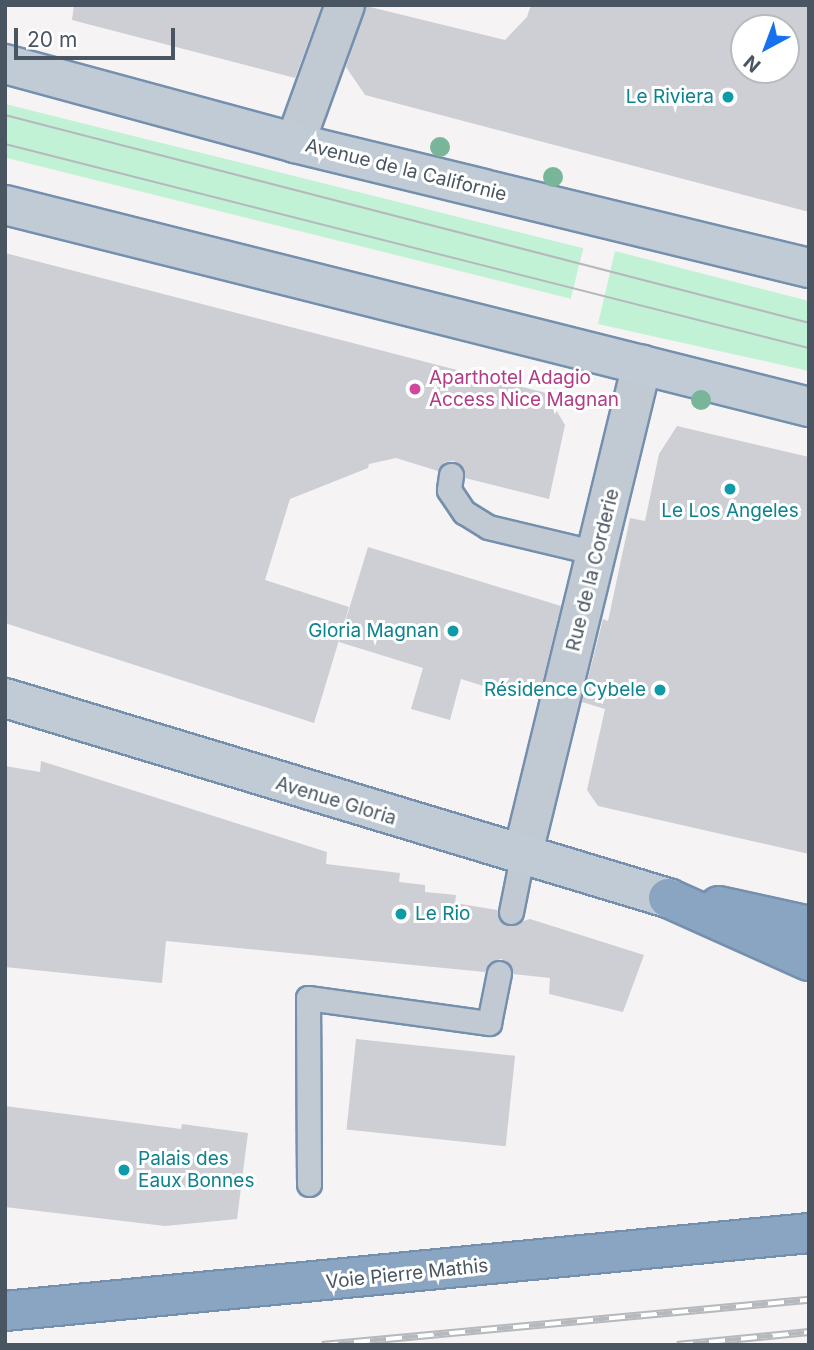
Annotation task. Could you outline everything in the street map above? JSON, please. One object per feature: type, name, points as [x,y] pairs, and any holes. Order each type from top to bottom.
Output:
[{"type":"highway","points":[[668,898],[809,926]]},
{"type":"highway","points":[[668,898],[809,961]]},
{"type":"highway","points":[[390,1276],[809,1212]]},
{"type":"highway","name":"Voie Pierre Mathis","points":[[5,1311],[390,1276],[809,1233]]},
{"type":"main road","name":"Avenue de la Californie","points":[[5,64],[295,143],[809,268]]},
{"type":"main road","points":[[5,205],[809,407]]},
{"type":"main road","name":"Avenue Gloria","points":[[5,698],[522,857],[668,898]]},
{"type":"street","points":[[295,143],[345,5]]},
{"type":"street","name":"Rue de la Corderie","points":[[522,857],[642,364]]},
{"type":"lane","points":[[452,475],[449,490],[464,512],[488,527],[597,553]]},
{"type":"lane","points":[[511,912],[522,857]]},
{"type":"lane","points":[[309,1184],[308,998],[489,1023],[499,973]]},
{"type":"green space","points":[[5,104],[583,248],[571,299],[5,158]]},
{"type":"green space","points":[[615,251],[809,301],[809,371],[598,324]]},
{"type":"building","points":[[74,5],[322,5],[295,78],[72,20]]},
{"type":"building","points":[[531,5],[809,5],[809,212],[365,95],[346,67],[366,6],[505,40],[527,17]]},
{"type":"building","points":[[5,253],[546,393],[565,425],[549,499],[465,478],[464,469],[454,461],[445,462],[438,471],[396,458],[369,464],[368,468],[290,499],[265,580],[349,607],[314,723],[5,623]]},
{"type":"building","points":[[677,426],[809,457],[809,854],[598,806],[587,790],[605,709],[582,702],[603,619],[608,621],[630,518],[645,521],[659,454]]},
{"type":"building","name":"Gloria Magnan","points":[[368,547],[561,606],[541,688],[520,682],[516,696],[461,679],[450,720],[411,709],[423,668],[339,642]]},
{"type":"building","points":[[41,761],[327,852],[326,864],[400,873],[399,882],[425,885],[425,892],[456,895],[455,903],[497,910],[508,926],[530,919],[644,955],[623,1012],[549,994],[550,978],[513,974],[509,963],[501,959],[489,963],[485,972],[166,941],[162,983],[5,967],[5,766],[40,772]]},
{"type":"building","points":[[356,1039],[515,1056],[506,1146],[346,1130]]},
{"type":"building","name":"Palais des Eaux Bonnes","points":[[5,1106],[181,1129],[182,1124],[248,1133],[237,1219],[165,1226],[5,1207]]},
{"type":"tram line","points":[[5,115],[809,323]]},
{"type":"tram line","points":[[5,144],[809,348]]},
{"type":"railway","points":[[322,1345],[809,1300]]},
{"type":"railway","points":[[677,1345],[809,1332]]},
{"type":"place","name":"Le Riviera","points":[[728,97]]},
{"type":"place","name":"Aparthotel Adagio Access Nice Magnan","points":[[415,389]]},
{"type":"place","name":"Le Los Angeles","points":[[730,489]]},
{"type":"place","name":"Gloria Magnan","points":[[453,631]]},
{"type":"place","name":"Résidence Cybele","points":[[660,690]]},
{"type":"place","name":"Le Rio","points":[[401,914]]},
{"type":"place","name":"Palais des Eaux Bonnes","points":[[124,1170]]}]
